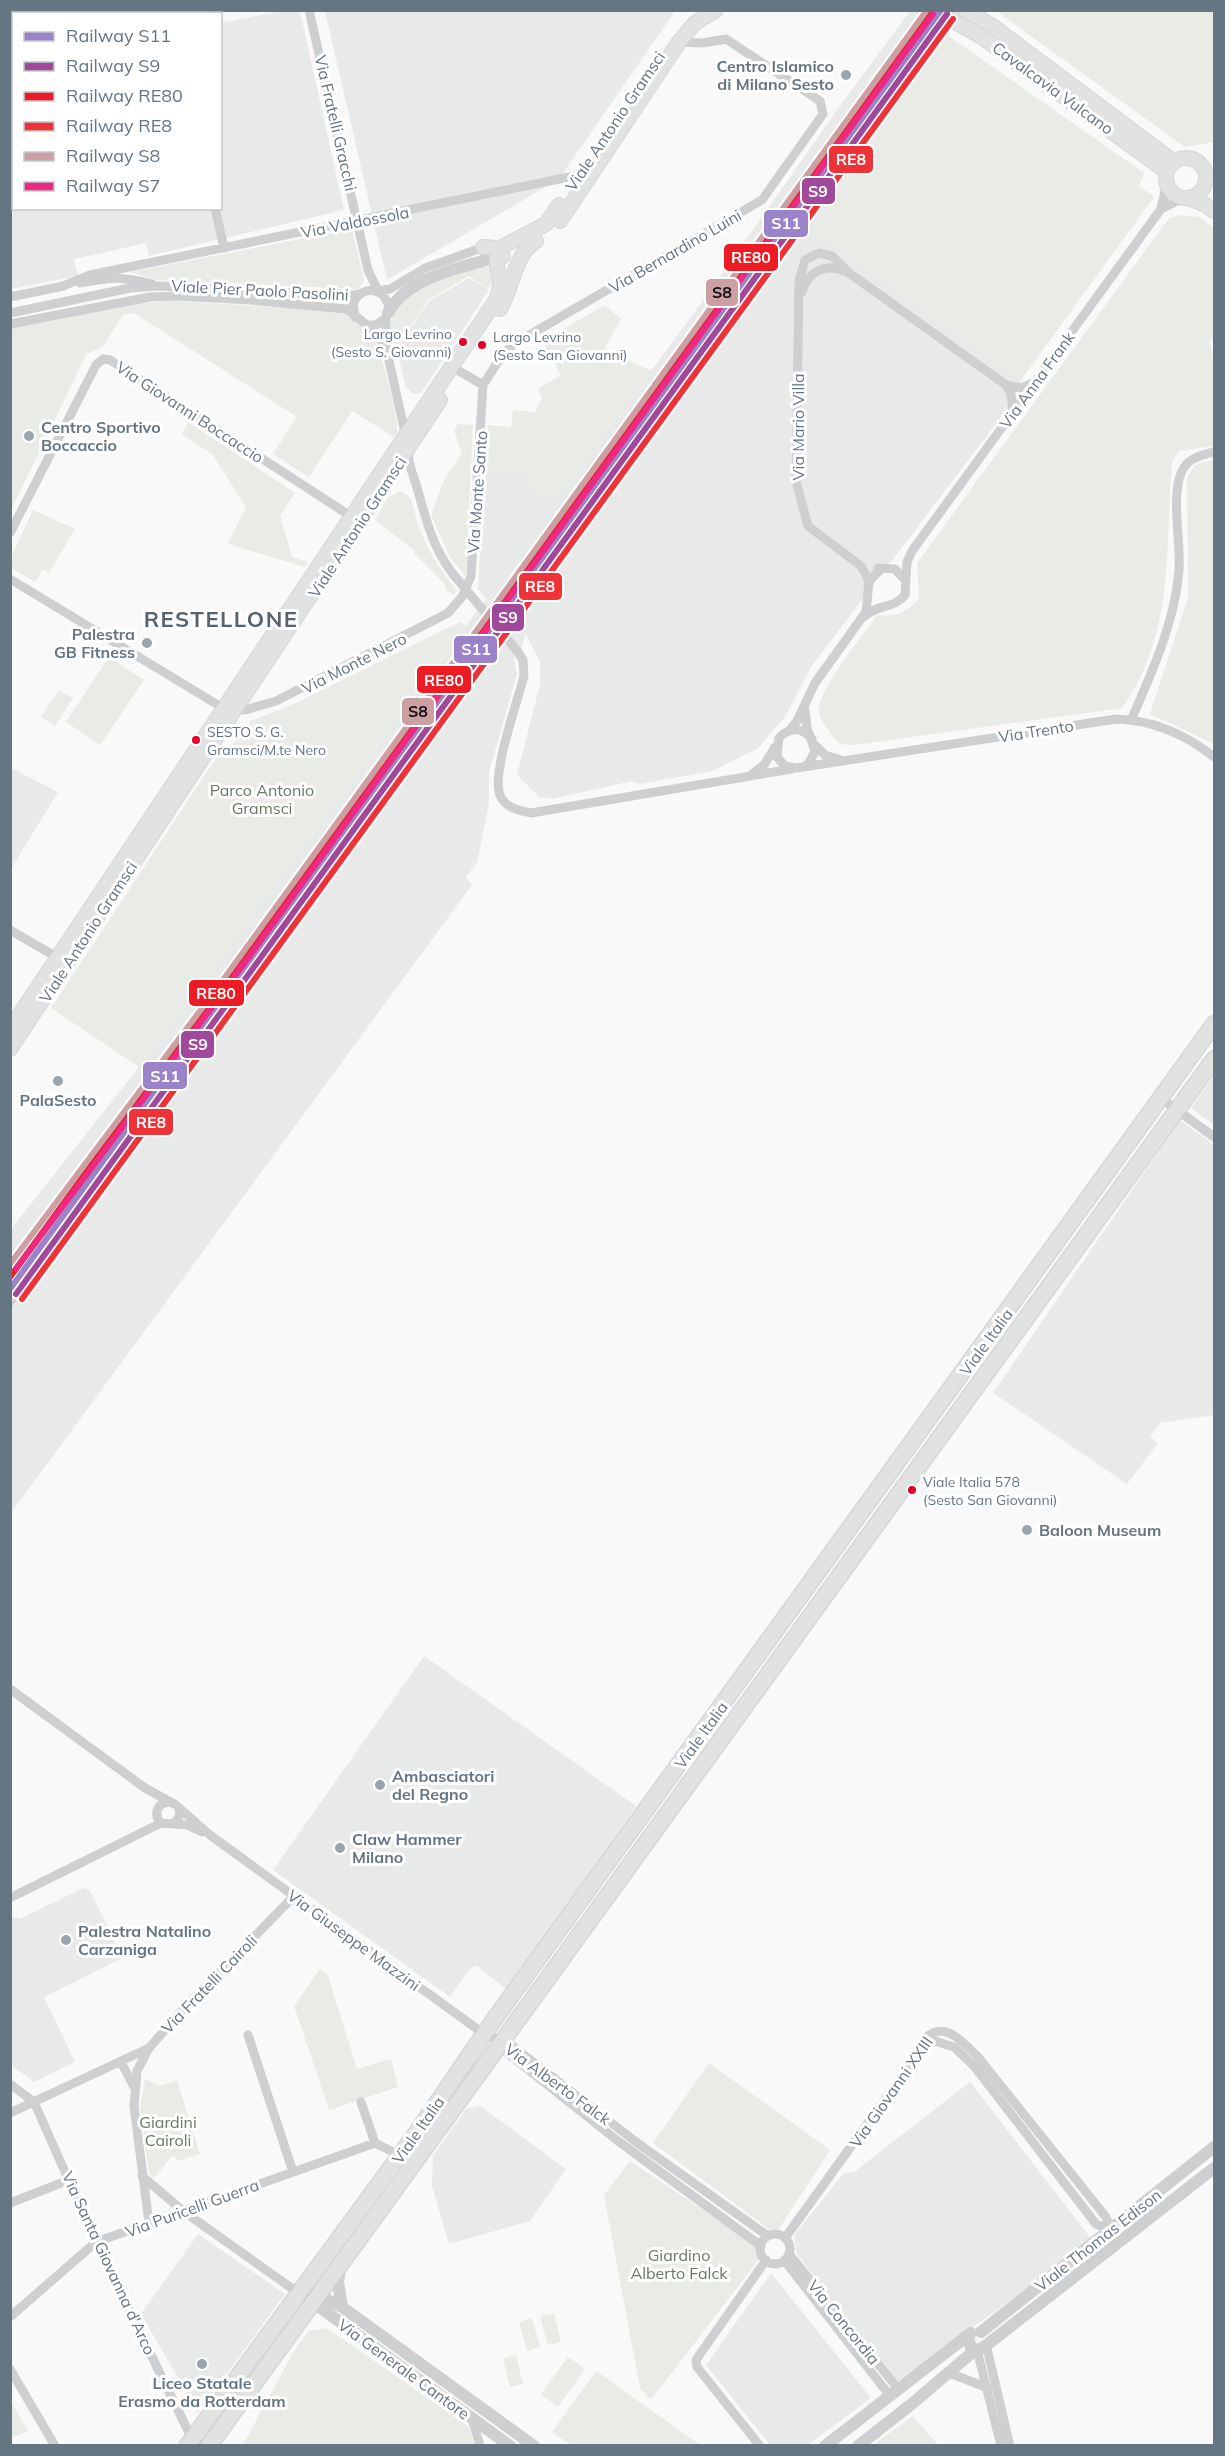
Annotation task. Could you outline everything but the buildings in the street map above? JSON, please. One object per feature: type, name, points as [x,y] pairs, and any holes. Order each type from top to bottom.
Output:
[{"type":"main road","name":"Viale Antonio Gramsci","points":[[498,254],[546,224],[665,46],[685,21],[698,10]]},
{"type":"main road","name":"Viale Antonio Gramsci","points":[[10,1029],[62,960],[408,449],[506,299],[519,263],[527,249],[557,226],[679,42],[695,23],[716,10]]},
{"type":"main road","name":"Cavalcavia Vulcano","points":[[934,10],[982,37],[1169,172]]},
{"type":"main road","name":"Cavalcavia Vulcano","points":[[965,10],[991,25],[1169,172]]},
{"type":"main road","points":[[1185,198],[1201,191],[1210,180],[1202,166],[1195,160],[1184,158],[1169,172],[1170,191],[1185,198],[1204,204],[1215,211]]},
{"type":"main road","name":"Viale Antonio Gramsci","points":[[498,254],[536,241]]},
{"type":"main road","points":[[483,247],[498,254],[509,280],[506,299]]},
{"type":"main road","name":"Viale Antonio Gramsci","points":[[230,709],[406,433],[498,297],[502,282],[498,254]]},
{"type":"main road","name":"Viale Antonio Gramsci","points":[[10,1049],[62,960]]},
{"type":"main road","name":"Viale Italia","points":[[208,2445],[342,2260],[484,2034],[1215,1024]]},
{"type":"main road","name":"Viale Italia","points":[[194,2443],[300,2291],[501,2042],[1215,1059]]},
{"type":"street","name":"Via Fratelli Gracchi","points":[[309,10],[359,222],[368,270],[378,291]]},
{"type":"street","name":"Via Bernardino Luini","points":[[483,385],[502,354],[510,347],[762,200],[823,114],[820,101],[724,38],[703,43],[679,42]]},
{"type":"street","name":"Via Anna Frank","points":[[906,582],[907,562],[912,551],[1161,208],[1169,172]]},
{"type":"street","name":"Via Valdossola","points":[[130,267],[359,222],[579,175]]},
{"type":"street","name":"Via Anna Frank","points":[[1161,208],[1185,198]]},
{"type":"street","points":[[215,210],[224,248]]},
{"type":"street","points":[[386,347],[373,330],[356,317],[353,304],[362,293],[390,289],[425,268],[483,247]]},
{"type":"street","name":"Via Mario Villa","points":[[869,580],[861,566],[808,526],[796,481],[801,273],[809,256],[825,253],[849,273],[1006,386]]},
{"type":"street","points":[[365,325],[376,325],[387,316],[398,298],[429,279],[498,254]]},
{"type":"street","name":"Viale Pier Paolo Pasolini","points":[[60,287],[90,275],[130,267]]},
{"type":"street","name":"Via Mario Villa","points":[[801,297],[805,283],[816,271],[832,267],[849,273]]},
{"type":"street","name":"Via Fratelli Gracchi","points":[[362,293],[368,270]]},
{"type":"street","name":"Viale Pier Paolo Pasolini","points":[[10,297],[114,277],[128,277],[160,286]]},
{"type":"street","name":"Viale Pier Paolo Pasolini","points":[[10,313],[130,288],[160,286],[346,296],[362,293]]},
{"type":"street","points":[[378,291],[387,300],[386,347],[408,449]]},
{"type":"street","name":"Viale Pier Paolo Pasolini","points":[[10,324],[128,300],[176,296],[342,307],[356,317]]},
{"type":"street","name":"Via Giovanni Boccaccio","points":[[10,533],[96,365],[103,359],[110,360],[352,517]]},
{"type":"street","points":[[459,371],[483,385]]},
{"type":"street","points":[[1006,386],[1021,387],[1035,381]]},
{"type":"street","name":"Via Monte Santo","points":[[462,597],[472,569],[483,385]]},
{"type":"street","points":[[1006,386],[1011,394],[1013,412]]},
{"type":"street","name":"Via Trento","points":[[408,449],[409,468],[432,541],[453,574],[523,660],[524,676],[497,776],[500,796],[513,810],[531,813],[1103,720],[1131,720],[1171,730],[1215,757]]},
{"type":"street","points":[[1131,720],[1156,658],[1175,598],[1179,553],[1178,489],[1181,473],[1192,459],[1215,452]]},
{"type":"street","name":"Via Anna Frank","points":[[885,568],[912,551]]},
{"type":"street","points":[[789,730],[797,721],[815,683],[864,617],[873,609],[901,600],[906,582],[900,572],[861,566]]},
{"type":"street","points":[[864,617],[870,593],[869,580],[877,570],[885,568]]},
{"type":"street","points":[[10,579],[230,709]]},
{"type":"street","points":[[870,593],[878,603],[886,605]]},
{"type":"street","name":"Via Monte Nero","points":[[230,709],[258,709],[293,694],[448,613],[462,597]]},
{"type":"street","points":[[776,744],[781,762],[800,768],[813,758],[813,742],[805,721],[805,703]]},
{"type":"street","name":"Via Trento","points":[[741,778],[764,765],[776,744],[789,730],[802,730],[830,757],[849,761]]},
{"type":"street","points":[[10,930],[62,960]]},
{"type":"street","points":[[1162,1099],[1215,1137]]},
{"type":"street","name":"Via Giuseppe Mazzini","points":[[11,1690],[145,1788],[179,1809],[210,1835],[302,1903],[484,2034],[501,2042]]},
{"type":"street","name":"Via Giuseppe Mazzini","points":[[145,1788],[159,1806]]},
{"type":"street","points":[[10,1898],[161,1823],[157,1813],[159,1806],[169,1802]]},
{"type":"street","points":[[174,1824],[179,1819],[179,1809]]},
{"type":"street","name":"Via Giuseppe Mazzini","points":[[161,1823],[187,1825],[210,1835]]},
{"type":"street","name":"Via Fratelli Cairoli","points":[[149,2223],[142,2176],[134,2087],[137,2071],[149,2048],[180,2013],[291,1899],[302,1903]]},
{"type":"street","points":[[248,2035],[293,2172]]},
{"type":"street","name":"Via Giovanni XXIII","points":[[785,2238],[922,2048],[935,2041],[942,2042],[961,2053],[979,2072],[1096,2224],[1111,2230]]},
{"type":"street","name":"Via Alberto Falck","points":[[501,2042],[510,2044],[636,2142],[768,2236]]},
{"type":"street","name":"Via Alberto Falck","points":[[501,2042],[505,2051],[618,2141],[761,2246]]},
{"type":"street","points":[[10,2113],[149,2048]]},
{"type":"street","name":"Via Fratelli Cairoli","points":[[121,2062],[134,2087]]},
{"type":"street","name":"Via Santa Giovanna d'Arco","points":[[10,2084],[34,2102],[96,2242],[194,2443]]},
{"type":"street","points":[[361,2102],[375,2143],[406,2159]]},
{"type":"street","name":"Via Puricelli Guerra","points":[[10,2317],[96,2242],[375,2143]]},
{"type":"street","name":"Viale Thomas Edison","points":[[981,2331],[1215,2147]]},
{"type":"street","name":"Viale Thomas Edison","points":[[858,2445],[979,2348],[1215,2168]]},
{"type":"street","name":"Via Generale Cantore","points":[[142,2176],[183,2211],[290,2287],[342,2307],[534,2445]]},
{"type":"street","points":[[10,2203],[69,2180]]},
{"type":"street","points":[[1111,2230],[1119,2241]]},
{"type":"street","points":[[775,2234],[785,2238],[789,2243],[787,2257],[777,2263],[766,2260],[761,2246],[768,2236],[775,2234]]},
{"type":"street","name":"Via Concordia","points":[[787,2257],[895,2393]]},
{"type":"street","name":"Via Generale Cantore","points":[[342,2260],[338,2282],[342,2307]]},
{"type":"street","points":[[760,2445],[697,2367],[696,2360],[766,2260]]},
{"type":"street","name":"Via Generale Cantore","points":[[315,2298],[349,2329],[510,2445]]},
{"type":"street","name":"Viale Italia","points":[[267,2364],[278,2357],[306,2320],[320,2317],[349,2329]]},
{"type":"street","points":[[825,2445],[968,2338],[971,2332],[981,2331],[986,2337],[979,2348],[1001,2445]]},
{"type":"street","points":[[968,2338],[969,2345],[979,2348]]},
{"type":"street","points":[[979,2348],[1010,2445]]},
{"type":"street","points":[[10,2369],[56,2445]]},
{"type":"street","points":[[949,2373],[988,2388]]},
{"type":"street","points":[[472,2418],[480,2445]]},
{"type":"shaded area","points":[[11,10],[171,11],[12,12],[11,46]]},
{"type":"shaded area","points":[[282,11],[300,11],[344,210],[149,256],[146,243],[74,259],[78,276],[11,289],[11,65],[12,210],[222,210],[222,23]]},
{"type":"shaded area","points":[[325,11],[675,11],[559,179],[387,280]]},
{"type":"shaded area","points":[[910,11],[959,11],[845,168],[851,172],[812,229],[1021,380],[1008,408],[811,667],[785,717],[757,749],[712,771],[640,784],[632,781],[552,799],[539,797],[517,775],[540,684],[540,661],[525,633],[523,645],[514,659],[517,674],[489,772],[489,803],[477,863],[466,877],[472,885],[11,1513],[11,1229],[139,1067],[486,599],[478,589],[485,469],[529,474],[529,492],[561,492],[705,298],[842,103]]},
{"type":"shaded area","points":[[469,278],[489,290],[421,393],[413,394],[405,386],[397,348],[429,301]]},
{"type":"shaded area","points":[[11,768],[58,792],[11,869]]},
{"type":"shaded area","points":[[1214,1076],[1214,1125],[1191,1108]]},
{"type":"shaded area","points":[[1180,1120],[1214,1145],[1214,1415],[1160,1423],[1150,1437],[1158,1443],[1127,1484],[993,1393]]},
{"type":"shaded area","points":[[424,1656],[636,1806],[509,1991],[477,1966],[471,1967],[450,1997],[273,1870]]},
{"type":"shaded area","points":[[83,1888],[90,1891],[123,1958],[44,1997],[75,2062],[34,2082],[11,2065],[11,1917],[20,1919]]},
{"type":"shaded area","points":[[970,2082],[1093,2241],[894,2384],[797,2254],[794,2235],[844,2173],[854,2172]]},
{"type":"shaded area","points":[[480,2106],[566,2169],[530,2221],[449,2244],[432,2186],[433,2156],[466,2109]]},
{"type":"shaded area","name":"Liceo Statale Erasmo da Rotterdam","points":[[198,2234],[285,2294],[198,2413],[141,2314]]},
{"type":"shaded area","points":[[771,2273],[871,2398],[808,2445],[770,2445],[706,2365]]},
{"type":"green space","points":[[996,11],[1214,11],[1214,142],[1185,147]]},
{"type":"green space","points":[[943,32],[1144,173],[1139,186],[1154,197],[1021,380],[812,229],[851,173],[845,168]]},
{"type":"green space","points":[[1180,215],[1199,217],[1214,228],[1214,339],[1209,340],[1214,362],[1214,446],[1179,451],[1172,462],[1167,558],[1159,620],[1151,650],[1139,680],[1122,708],[854,745],[839,743],[822,722],[819,711],[833,676],[877,615],[901,613],[919,598],[917,563],[1169,218]]},
{"type":"green space","points":[[352,229],[364,281],[359,289],[154,280],[131,272]]},
{"type":"green space","points":[[485,266],[494,270],[497,276],[488,289],[469,276],[428,300],[397,347],[392,341],[391,324],[397,310],[407,298],[437,281]]},
{"type":"green space","points":[[173,301],[341,311],[373,338],[385,370],[397,433],[394,437],[352,411],[309,477],[273,454],[297,417],[134,313],[123,315],[104,345],[86,355],[11,510],[11,327],[127,304]]},
{"type":"green space","points":[[605,305],[621,319],[605,348],[651,371],[561,493],[529,492],[528,474],[485,469],[488,425],[511,427],[513,410],[535,412],[542,398],[538,389],[561,375],[542,341]]},
{"type":"green space","points":[[188,422],[295,493],[280,516],[292,557],[308,562],[305,567],[228,544],[246,507],[213,455],[182,434]]},
{"type":"green space","points":[[458,424],[473,425],[466,577],[450,557],[431,515],[445,478],[462,454],[454,430]]},
{"type":"green space","points":[[1214,459],[1214,744],[1150,714],[1188,598],[1187,479],[1195,465]]},
{"type":"green space","points":[[400,491],[411,500],[417,522],[429,550],[457,591],[454,595],[445,590],[445,584],[414,553],[415,551],[375,520],[388,497]]},
{"type":"green space","points":[[33,510],[75,529],[49,573],[43,569],[35,582],[10,567],[11,558]]},
{"type":"green space","name":"Parco Antonio Gramsci","points":[[460,622],[466,626],[139,1067],[51,1008],[218,755],[239,738],[251,721],[296,703]]},
{"type":"green space","points":[[109,657],[144,680],[100,745],[66,722]]},
{"type":"green space","points":[[59,690],[73,698],[55,726],[41,717]]},
{"type":"green space","points":[[320,1969],[328,1976],[357,2069],[391,2059],[398,2087],[329,2110],[294,2006]]},
{"type":"green space","name":"Giardino Alberto Falck","points":[[709,2063],[830,2150],[779,2229],[769,2229],[653,2143]]},
{"type":"green space","name":"Giardini Cairoli","points":[[145,2079],[159,2086],[177,2081],[200,2154],[178,2161],[173,2155],[154,2178],[149,2173],[140,2108]]},
{"type":"green space","name":"Giardino Alberto Falck","points":[[630,2161],[756,2245],[759,2259],[651,2400],[640,2388],[604,2195]]},
{"type":"green space","points":[[554,2313],[561,2342],[548,2345],[540,2316]]},
{"type":"green space","points":[[532,2318],[540,2347],[527,2351],[519,2322]]},
{"type":"green space","points":[[327,2328],[469,2427],[474,2445],[243,2445],[294,2351],[309,2331]]},
{"type":"green space","points":[[516,2355],[523,2384],[510,2387],[503,2358]]},
{"type":"green space","points":[[568,2357],[585,2369],[558,2407],[541,2394]]},
{"type":"green space","points":[[596,2371],[699,2444],[571,2445],[552,2432]]},
{"type":"green space","points":[[13,2405],[28,2431],[11,2438],[11,2407]]},
{"type":"green space","points":[[913,2416],[938,2445],[873,2445]]},
{"type":"railway","points":[[10,1307],[430,730],[482,643]]},
{"type":"rail line","name":"S8","points":[[10,1264],[215,991],[927,10]]},
{"type":"rail line","name":"RE80","points":[[10,1277],[931,10]]},
{"type":"rail line","name":"S11","points":[[10,1289],[941,10]]},
{"type":"rail line","name":"S7","points":[[16,1269],[221,995],[933,14]]},
{"type":"rail line","name":"S9","points":[[16,1294],[947,14]]},
{"type":"rail line","name":"RE8","points":[[22,1299],[953,19]]},
{"type":"place","name":"Centro Islamico di Milano Sesto","points":[[846,75]]},
{"type":"place","name":"Largo Levrino (Sesto S. Giovanni)","points":[[463,342]]},
{"type":"place","name":"Largo Levrino (Sesto San Giovanni)","points":[[482,345]]},
{"type":"place","name":"Centro Sportivo Boccaccio","points":[[29,436]]},
{"type":"place","name":"Palestra GB Fitness","points":[[147,643]]},
{"type":"place","name":"SESTO S. G. Gramsci/M.te Nero","points":[[196,740]]},
{"type":"place","name":"PalaSesto","points":[[58,1081]]},
{"type":"place","name":"Viale Italia 578 (Sesto San Giovanni)","points":[[912,1490]]},
{"type":"place","name":"Baloon Museum","points":[[1027,1530]]},
{"type":"place","name":"Ambasciatori del Regno","points":[[380,1785]]},
{"type":"place","name":"Claw Hammer Milano","points":[[340,1848]]},
{"type":"place","name":"Palestra Natalino Carzaniga","points":[[66,1940]]},
{"type":"place","name":"Liceo Statale Erasmo da Rotterdam","points":[[202,2364]]},
{"type":"district","name":"RESTELLONE","points":[[221,619]]}]
